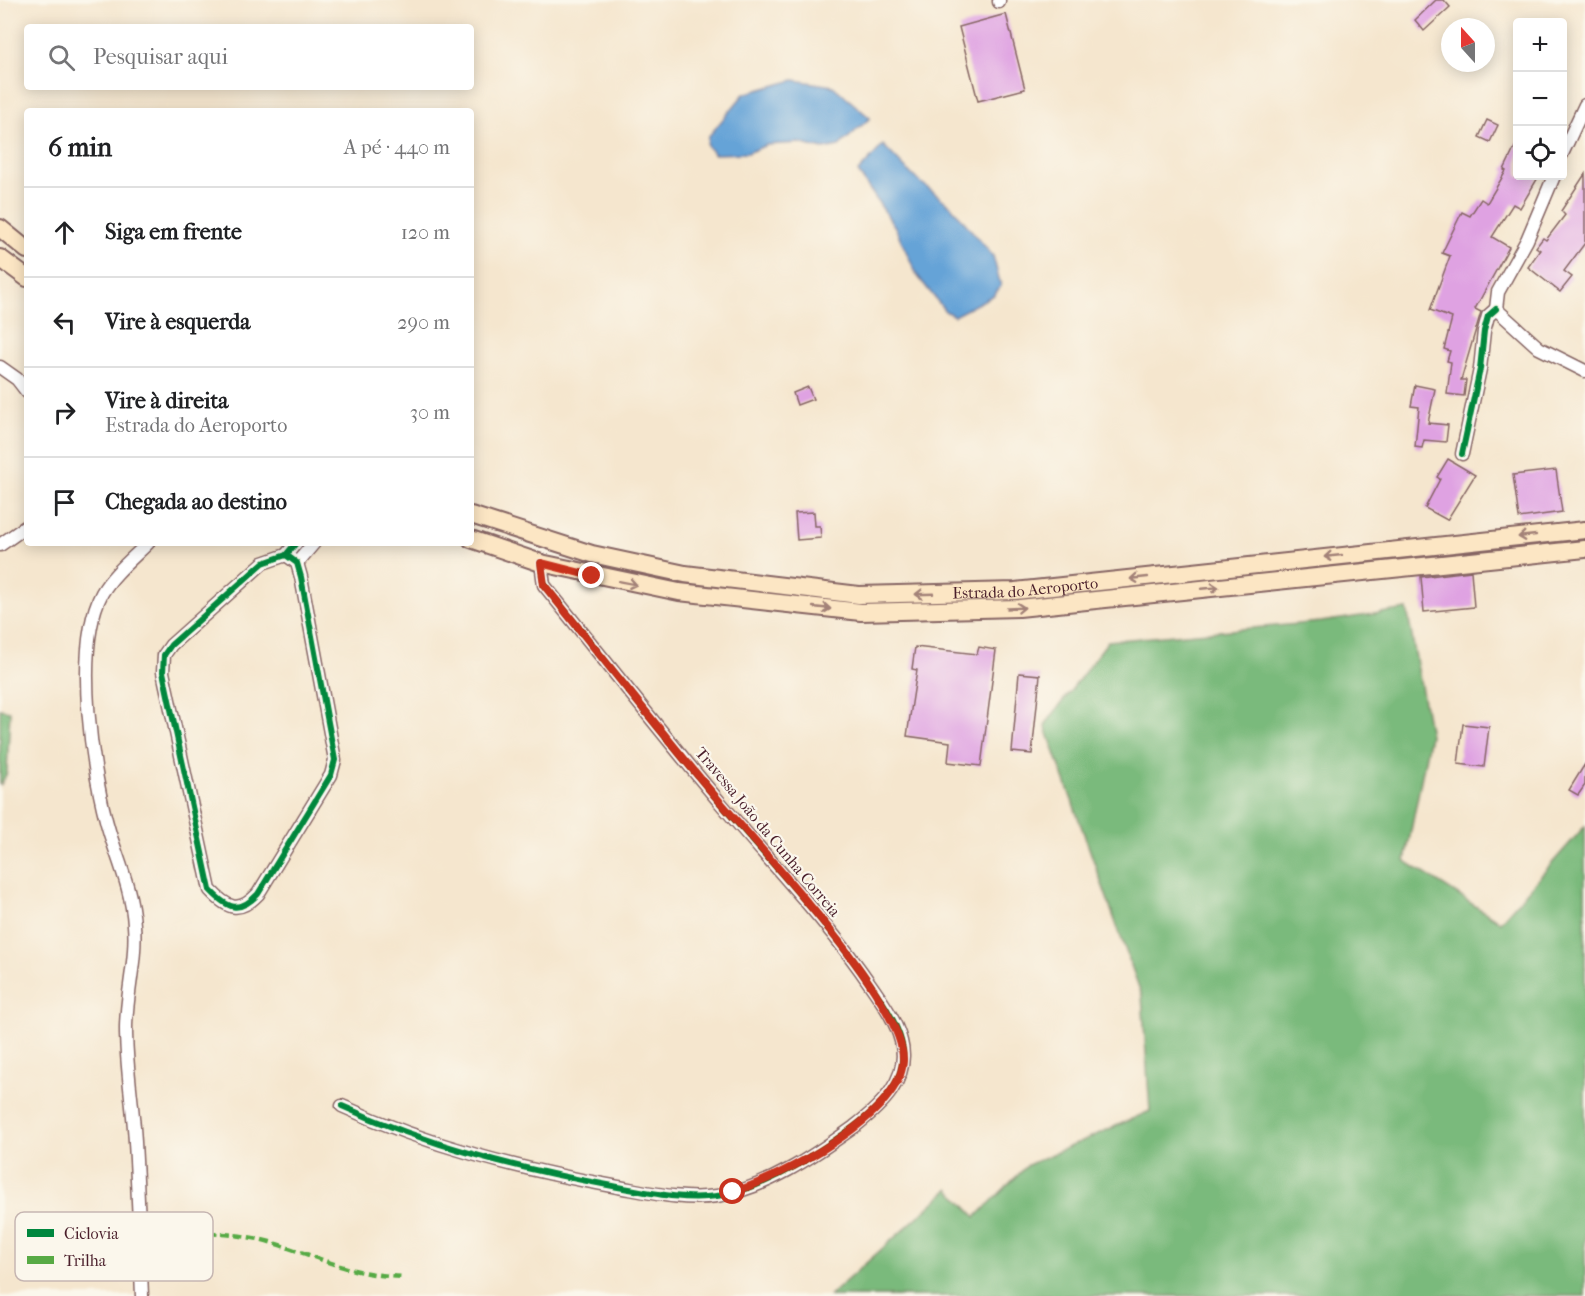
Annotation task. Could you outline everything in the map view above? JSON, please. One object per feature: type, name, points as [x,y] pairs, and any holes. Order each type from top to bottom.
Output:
[{"type":"main road","points":[[0,228],[24,248]]},
{"type":"main road","points":[[0,258],[24,276]]},
{"type":"main road","name":"Estrada do Aeroporto","points":[[474,515],[592,554],[685,574],[860,596],[1015,591],[1585,530]]},
{"type":"main road","name":"Estrada do Aeroporto","points":[[474,540],[541,563],[679,592],[861,612],[1019,608],[1585,549]]},
{"type":"street","points":[[1567,145],[1585,105]]},
{"type":"street","points":[[1462,454],[1480,369],[1488,316],[1496,309],[1498,292],[1527,240],[1552,180]]},
{"type":"street","points":[[1496,309],[1539,348],[1585,371]]},
{"type":"street","points":[[0,368],[17,379],[24,388]]},
{"type":"street","points":[[0,545],[24,528]]},
{"type":"street","points":[[138,1212],[126,1029],[135,928],[132,898],[110,834],[99,791],[89,703],[87,656],[90,630],[103,592],[145,546]]},
{"type":"street","points":[[286,555],[297,563],[335,760],[331,775],[258,894],[247,906],[235,908],[220,901],[210,890],[163,672],[164,655],[171,645],[263,563],[286,555],[294,546]]},
{"type":"street","points":[[297,563],[311,546]]},
{"type":"street","name":"Travessa João da Cunha Correia","points":[[342,1106],[408,1135],[537,1172],[674,1197],[717,1196],[756,1185],[836,1139],[882,1103],[900,1075],[903,1061],[901,1041],[892,1020],[859,968],[704,783],[544,585],[541,563]]},
{"type":"street","points":[[141,1281],[142,1296]]},
{"type":"green space","points":[[1407,609],[1430,735],[1405,861],[1500,922],[1585,826],[1585,1296],[829,1296],[949,1189],[976,1217],[1028,1165],[1150,1111],[1142,996],[1045,725],[1108,641],[1321,622]]},
{"type":"green space","points":[[0,709],[10,711],[7,773],[0,786]]},
{"type":"water","points":[[794,80],[833,86],[870,118],[839,146],[823,149],[799,143],[766,145],[748,153],[714,154],[707,146],[708,137],[744,94]]},
{"type":"water","points":[[883,145],[914,177],[951,206],[993,256],[1001,286],[994,295],[954,316],[945,311],[917,275],[895,227],[858,172]]},
{"type":"building","points":[[1436,0],[1444,0],[1450,7],[1424,31],[1415,20]]},
{"type":"building","points":[[1006,14],[1025,89],[978,101],[959,27]]},
{"type":"building","points":[[1487,120],[1498,125],[1490,142],[1479,137]]},
{"type":"building","points":[[1513,151],[1513,180],[1537,180],[1520,208],[1513,204],[1492,237],[1509,247],[1475,309],[1481,312],[1461,380],[1466,380],[1464,396],[1447,394],[1451,362],[1447,361],[1450,351],[1444,349],[1452,318],[1430,310],[1450,256],[1442,253],[1462,212],[1470,216],[1481,199],[1487,203],[1506,171],[1504,170]]},
{"type":"building","points":[[1585,174],[1585,243],[1564,271],[1572,277],[1560,292],[1528,267],[1540,250],[1536,247],[1543,238],[1546,240],[1565,215],[1561,211]]},
{"type":"building","points":[[1415,385],[1435,389],[1428,423],[1448,425],[1446,442],[1424,440],[1422,448],[1415,447],[1419,407],[1411,406]]},
{"type":"building","points":[[808,387],[813,399],[797,405],[793,393]]},
{"type":"building","points":[[1448,459],[1475,475],[1447,520],[1425,508],[1440,479],[1437,477]]},
{"type":"building","points":[[1556,470],[1562,512],[1519,518],[1513,475]]},
{"type":"building","points":[[814,512],[815,526],[820,526],[821,538],[797,540],[795,513]]},
{"type":"building","points":[[1471,571],[1474,607],[1424,612],[1421,577]]},
{"type":"building","points":[[915,647],[977,654],[979,647],[996,650],[981,766],[948,762],[950,742],[907,736],[917,670],[912,669]]},
{"type":"building","points":[[1019,673],[1040,675],[1032,754],[1012,752]]},
{"type":"building","points":[[1463,724],[1489,727],[1484,767],[1458,764]]},
{"type":"building","points":[[1585,764],[1585,785],[1578,795],[1569,790]]},
{"type":"marked path","points":[[213,1234],[254,1238],[350,1269],[384,1276],[404,1277]]},
{"type":"cycle path","points":[[1462,454],[1480,369],[1484,331],[1488,316],[1496,309]]},
{"type":"cycle path","points":[[286,555],[294,546]]},
{"type":"cycle path","points":[[286,555],[297,563],[301,577],[335,760],[331,775],[258,894],[245,904],[234,907],[222,901],[210,890],[163,672],[164,655],[171,645],[263,563],[286,555]]},
{"type":"cycle path","points":[[342,1106],[408,1133],[509,1164],[652,1193],[678,1197],[704,1197],[717,1196],[754,1186],[806,1159],[864,1119],[883,1101],[898,1079],[902,1068],[901,1041],[893,1019],[872,987],[819,917],[700,779],[544,585],[541,563]]},
{"type":"route","points":[[592,576],[541,563],[544,585],[704,783],[859,968],[892,1020],[901,1041],[903,1061],[900,1075],[882,1103],[845,1133],[786,1169],[756,1185],[733,1192]]}]
